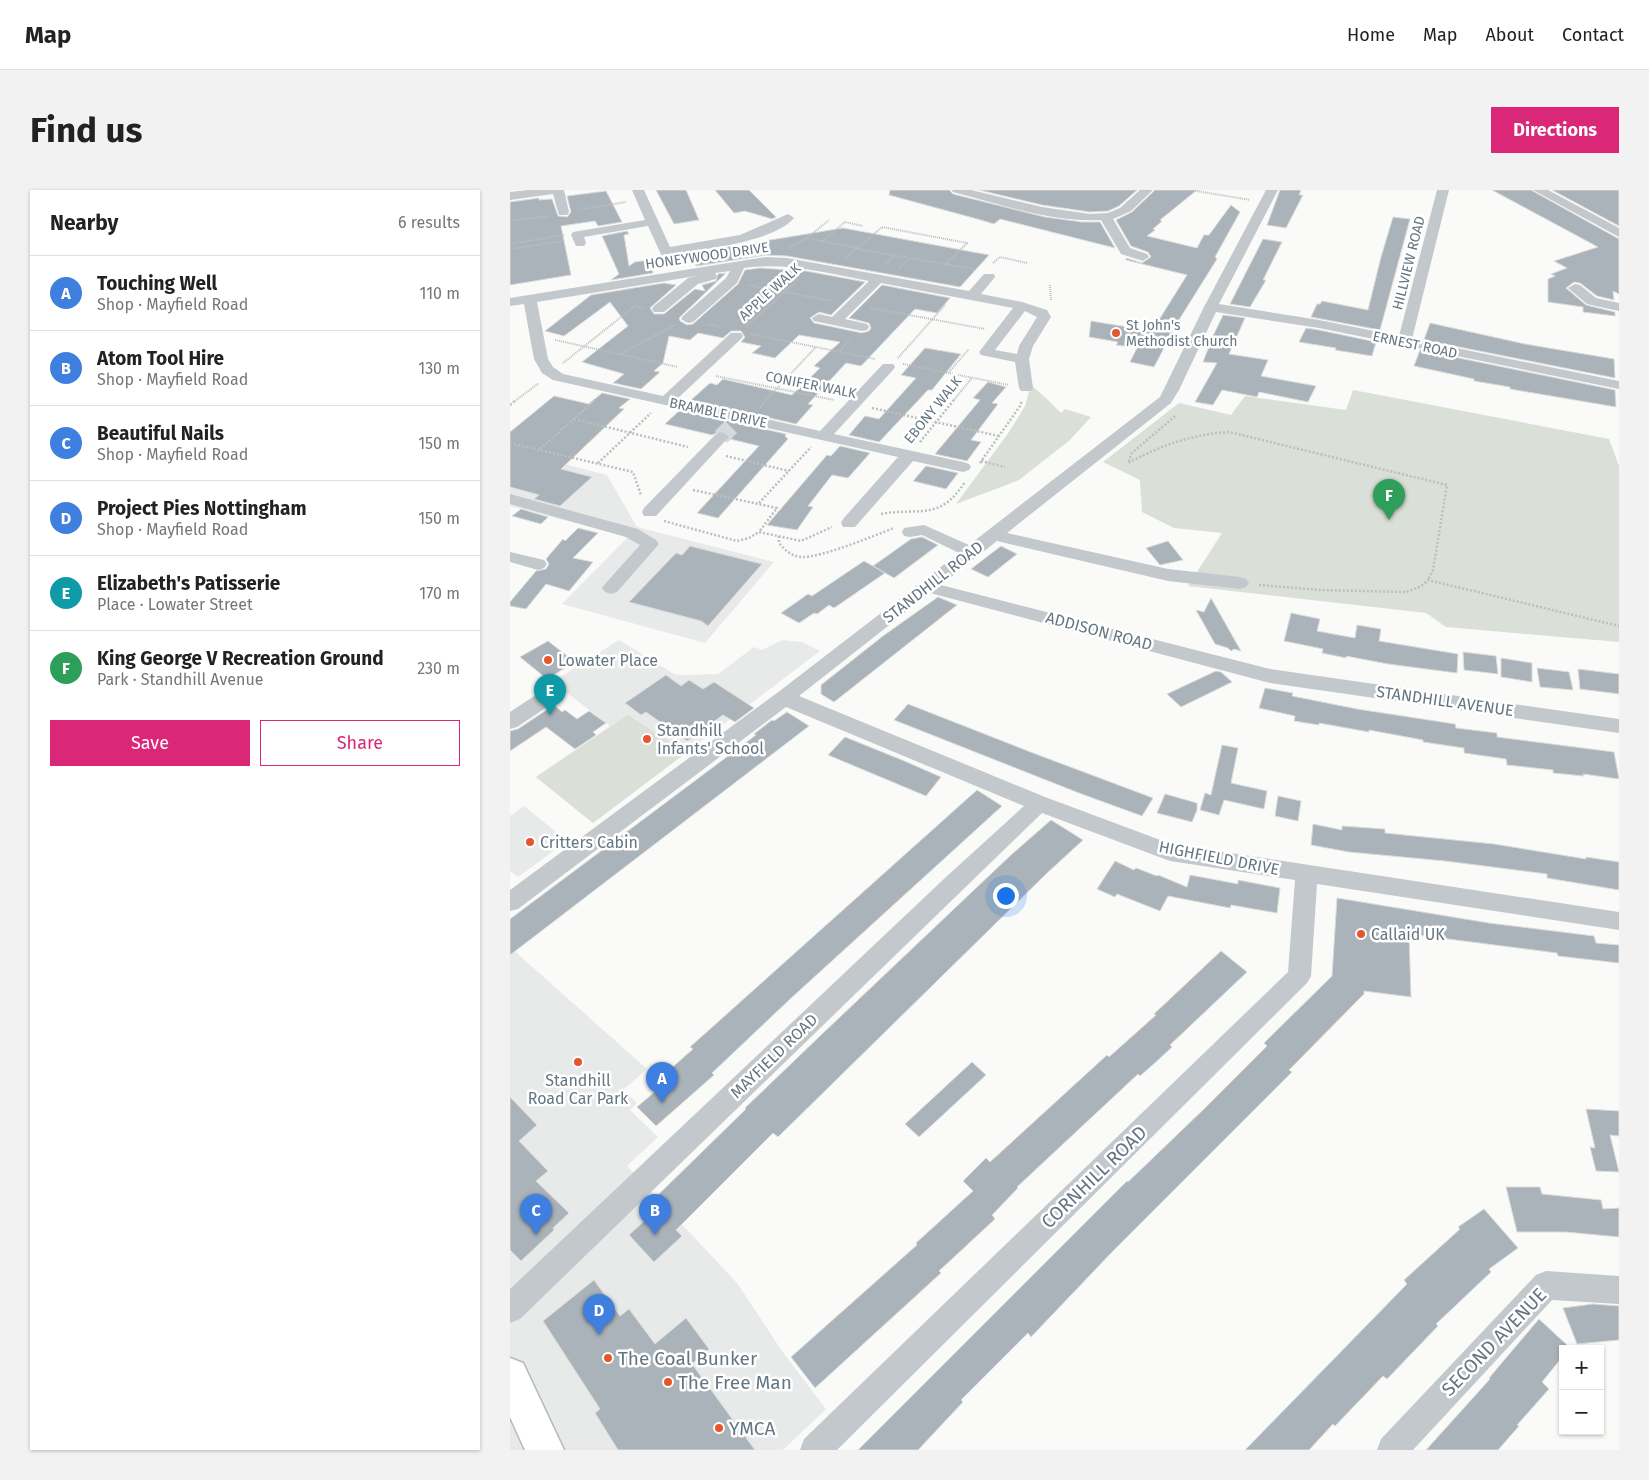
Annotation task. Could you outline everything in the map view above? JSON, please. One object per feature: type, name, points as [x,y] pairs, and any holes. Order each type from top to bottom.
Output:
[{"type":"main road","points":[[511,1383],[545,1450]]},
{"type":"street","points":[[510,196],[524,192],[554,190]]},
{"type":"street","points":[[558,190],[563,212]]},
{"type":"street","points":[[638,190],[676,275]]},
{"type":"street","points":[[957,190],[1063,215],[1106,218],[1124,211],[1146,190]]},
{"type":"street","name":"HILLVIEW ROAD","points":[[1404,343],[1443,190]]},
{"type":"street","points":[[1539,190],[1619,233]]},
{"type":"street","name":"STANDHILL ROAD","points":[[512,896],[784,698],[1164,401],[1172,390],[1211,307],[1269,196]]},
{"type":"street","points":[[665,251],[752,236],[771,229],[788,218]]},
{"type":"street","points":[[1106,218],[1125,251],[1143,257]]},
{"type":"street","points":[[578,239],[652,222]]},
{"type":"street","name":"HONEYWOOD DRIVE","points":[[510,302],[676,275],[735,272],[778,262],[972,296],[1037,311],[1044,316],[1026,346],[1022,359]]},
{"type":"street","points":[[654,309],[693,281],[735,272]]},
{"type":"street","points":[[686,319],[735,272]]},
{"type":"street","points":[[972,296],[989,278]]},
{"type":"street","points":[[835,321],[878,279]]},
{"type":"street","points":[[1575,288],[1592,301],[1619,307]]},
{"type":"street","points":[[530,299],[544,366],[554,377]]},
{"type":"street","points":[[1022,306],[986,352],[1022,359],[1026,388]]},
{"type":"street","name":"ERNEST ROAD","points":[[1211,307],[1319,324],[1404,343],[1619,385]]},
{"type":"street","points":[[818,318],[862,327]]},
{"type":"street","points":[[665,401],[742,334]]},
{"type":"street","points":[[822,436],[886,363]]},
{"type":"street","name":"BRAMBLE DRIVE","points":[[554,377],[665,401],[735,425],[822,436],[909,455],[966,472]]},
{"type":"street","points":[[650,512],[735,425]]},
{"type":"street","points":[[849,523],[909,455]]},
{"type":"street","points":[[510,499],[632,533],[650,544],[611,588]]},
{"type":"street","points":[[906,530],[924,530],[971,552]]},
{"type":"street","points":[[994,534],[1168,575],[1240,584]]},
{"type":"street","name":"ADDISON ROAD","points":[[928,587],[1270,676]]},
{"type":"street","name":"STANDHILL AVENUE","points":[[1270,676],[1619,726]]},
{"type":"street","points":[[510,722],[552,694]]},
{"type":"street","name":"HIGHFIELD DRIVE","points":[[784,698],[1038,803],[1170,852],[1619,921]]},
{"type":"street","name":"MAYFIELD ROAD","points":[[510,1309],[947,890],[1031,812],[1038,803]]},
{"type":"street","name":"CORNHILL ROAD","points":[[815,1450],[1299,976],[1307,874]]},
{"type":"street","name":"SECOND AVENUE","points":[[1392,1450],[1546,1285],[1619,1290]]},
{"type":"path","points":[[1191,190],[1269,196]]},
{"type":"path","points":[[807,238],[829,220]]},
{"type":"path","points":[[864,226],[845,222],[823,241],[976,269]]},
{"type":"path","points":[[857,248],[860,248],[882,227],[966,243],[946,264],[948,265]]},
{"type":"path","points":[[510,244],[578,239]]},
{"type":"path","points":[[510,249],[578,239]]},
{"type":"path","points":[[1000,257],[1027,263]]},
{"type":"path","name":"APPLE WALK","points":[[742,334],[813,267]]},
{"type":"path","points":[[735,272],[785,292],[1002,333]]},
{"type":"path","points":[[742,334],[816,347],[886,363],[956,293]]},
{"type":"path","points":[[510,405],[554,377],[584,346],[635,306],[654,309]]},
{"type":"path","points":[[620,354],[686,319],[721,328]]},
{"type":"path","name":"CONIFER WALK","points":[[537,336],[999,436]]},
{"type":"path","points":[[735,425],[776,389],[816,347]]},
{"type":"path","points":[[903,364],[1026,388],[1020,406],[978,465]]},
{"type":"path","name":"EBONY WALK","points":[[909,455],[972,378]]},
{"type":"path","points":[[540,450],[608,388]]},
{"type":"path","points":[[597,464],[665,401]]},
{"type":"path","points":[[1164,401],[1173,407],[1177,414],[1132,453],[1128,463],[1158,447],[1190,437],[1210,432],[1229,432],[1447,485],[1434,570],[1428,580],[1420,587],[1406,592],[1320,590],[1240,584]]},
{"type":"path","points":[[574,419],[789,471]]},
{"type":"path","points":[[759,504],[822,436]]},
{"type":"path","points":[[510,442],[633,472],[644,503],[650,512],[668,523],[737,541],[749,538],[759,532]]},
{"type":"path","points":[[981,461],[1005,466]]},
{"type":"path","points":[[951,501],[966,472]]},
{"type":"path","points":[[692,490],[777,508]]},
{"type":"path","points":[[779,536],[778,543],[786,551],[796,556],[811,557],[906,530]]},
{"type":"path","points":[[1428,580],[1619,626]]},
{"type":"shaded area","points":[[1031,385],[1061,413],[1065,409],[1091,417],[1070,440],[1019,480],[956,504],[1009,432],[1025,406]]},
{"type":"shaded area","points":[[1353,390],[1609,439],[1619,466],[1619,642],[1446,627],[1426,613],[1188,586],[1222,533],[1174,528],[1142,512],[1140,480],[1103,462],[1179,403],[1231,415],[1245,396],[1346,410]]},
{"type":"shaded area","points":[[510,450],[607,475],[637,527],[774,562],[705,643],[562,604],[628,537],[510,506]]},
{"type":"shaded area","name":"Standhill Infants' School","points":[[619,640],[674,674],[681,675],[718,674],[754,647],[762,650],[782,640],[802,642],[820,651],[593,823],[536,777],[610,726],[553,682]]},
{"type":"shaded area","points":[[628,715],[686,753],[593,823],[536,777]]},
{"type":"shaded area","points":[[524,806],[567,841],[518,877],[510,871],[510,816]]},
{"type":"shaded area","points":[[510,947],[647,1069],[623,1090],[637,1103],[630,1110],[658,1137],[627,1166],[737,1283],[782,1351],[826,1409],[783,1450],[510,1450]]},
{"type":"building","points":[[656,190],[686,190],[699,220],[674,224]]},
{"type":"building","points":[[715,190],[749,190],[776,217],[772,219],[745,211],[734,213]]},
{"type":"building","points":[[890,190],[949,190],[953,194],[1045,217],[1082,222],[1100,222],[1115,248],[1000,219],[994,224],[889,195]]},
{"type":"building","points":[[979,190],[1137,190],[1119,206],[1108,211],[1090,212],[1042,205]]},
{"type":"building","points":[[1155,190],[1197,190],[1160,220],[1162,221],[1153,229],[1155,230],[1147,236],[1197,248],[1204,235],[1209,235],[1231,205],[1240,212],[1215,257],[1217,259],[1177,323],[1154,367],[1130,362],[1137,348],[1116,345],[1118,342],[1089,337],[1091,321],[1152,331],[1187,275],[1126,260],[1126,258],[1142,263],[1151,257],[1148,252],[1131,246],[1116,220],[1132,212]]},
{"type":"building","points":[[1280,190],[1301,190],[1299,195],[1303,195],[1286,228],[1267,225]]},
{"type":"building","points":[[1492,190],[1531,190],[1619,239],[1619,294],[1613,291],[1614,300],[1597,296],[1580,283],[1574,282],[1566,288],[1586,305],[1615,312],[1615,316],[1583,312],[1583,307],[1548,302],[1548,279],[1555,276],[1551,274],[1567,268],[1554,261],[1598,247]]},
{"type":"building","points":[[1552,190],[1619,190],[1619,226]]},
{"type":"building","points":[[606,191],[622,222],[598,226],[595,221],[561,226],[571,275],[510,285],[510,202],[539,198],[539,200],[552,199],[558,216],[567,217],[571,212],[567,196]]},
{"type":"building","points":[[1393,217],[1410,219],[1380,330],[1311,317],[1317,304],[1320,304],[1322,301],[1368,310]]},
{"type":"building","points":[[843,228],[989,255],[960,287],[787,256],[766,255],[696,266],[691,253]]},
{"type":"building","points":[[627,231],[629,234],[624,235],[629,266],[635,262],[649,260],[653,273],[611,280],[619,274],[602,236]]},
{"type":"building","points":[[1263,239],[1282,242],[1263,280],[1266,280],[1250,307],[1230,304]]},
{"type":"building","points":[[760,268],[806,271],[865,282],[831,315],[819,312],[810,318],[814,323],[862,333],[869,331],[871,328],[869,323],[849,318],[882,285],[950,298],[937,313],[915,309],[861,366],[846,363],[808,404],[813,405],[796,424],[691,400],[710,383],[717,385],[723,379],[792,395],[820,368],[814,366],[840,342],[799,335],[775,358],[752,353],[761,346],[741,342],[745,337],[741,331],[731,331],[723,338],[698,333],[690,340],[669,336],[663,363],[654,371],[660,372],[641,389],[613,383],[624,374],[582,362],[628,326],[610,302],[564,336],[545,331],[591,295],[664,283],[676,285],[650,308],[654,314],[664,314],[695,289],[705,291],[702,285],[716,281],[718,274],[726,273],[679,318],[680,321],[687,325],[693,324],[738,284],[745,270]]},
{"type":"building","points":[[1223,315],[1245,318],[1229,354],[1268,360],[1261,376],[1316,386],[1308,402],[1259,392],[1257,397],[1222,390],[1213,405],[1195,402],[1217,363],[1203,362]]},
{"type":"building","points":[[1430,323],[1525,344],[1614,359],[1615,378],[1424,340]]},
{"type":"building","points":[[1306,328],[1376,342],[1372,356],[1299,342]]},
{"type":"building","points":[[925,348],[961,354],[932,390],[928,390],[879,442],[849,435],[865,416],[879,419],[916,378],[901,375]]},
{"type":"building","points":[[1420,350],[1615,390],[1616,407],[1510,389],[1510,387],[1474,381],[1474,379],[1414,366]]},
{"type":"building","points":[[988,382],[1006,387],[992,403],[998,404],[971,440],[981,442],[967,461],[935,454],[980,400],[973,398]]},
{"type":"building","points":[[602,393],[630,399],[619,408],[624,409],[561,469],[592,477],[560,506],[534,499],[539,495],[510,487],[510,432],[554,396],[589,404]]},
{"type":"building","points":[[680,410],[786,434],[785,436],[788,439],[718,518],[697,513],[759,446],[730,439],[730,436],[722,430],[712,435],[665,424]]},
{"type":"building","points":[[840,446],[870,453],[848,478],[832,475],[808,506],[813,507],[797,530],[767,525],[827,455],[831,456]]},
{"type":"building","points":[[926,466],[958,473],[946,489],[913,481]]},
{"type":"building","points":[[521,509],[548,517],[541,524],[512,516]]},
{"type":"building","points":[[578,528],[598,533],[573,558],[593,562],[569,591],[546,584],[526,609],[510,606],[510,602],[536,571],[546,569],[549,564],[546,559],[563,539],[565,541]]},
{"type":"building","points":[[922,537],[938,545],[894,578],[873,566],[911,539]]},
{"type":"building","points":[[1168,541],[1183,560],[1160,565],[1146,548]]},
{"type":"building","points":[[690,546],[762,564],[708,626],[701,621],[629,602],[676,553],[682,555]]},
{"type":"building","points":[[1001,546],[1017,554],[988,577],[971,569]]},
{"type":"building","points":[[864,561],[885,573],[834,608],[829,605],[817,614],[814,613],[799,623],[781,613],[808,594],[812,596]]},
{"type":"building","points":[[938,597],[957,605],[834,702],[821,694],[821,685],[883,636]]},
{"type":"building","points":[[1211,598],[1241,651],[1234,649],[1231,651],[1228,648],[1215,644],[1196,610],[1204,612]]},
{"type":"building","points":[[1291,613],[1320,619],[1317,631],[1355,638],[1357,625],[1381,629],[1379,641],[1458,654],[1457,673],[1388,664],[1346,656],[1346,658],[1322,653],[1323,649],[1284,641]]},
{"type":"building","name":"Lowater Place","points":[[548,641],[575,662],[547,679],[520,657]]},
{"type":"building","points":[[1463,652],[1496,656],[1498,674],[1464,670]]},
{"type":"building","points":[[1501,658],[1532,663],[1532,682],[1501,677]]},
{"type":"building","points":[[1537,668],[1569,672],[1573,690],[1540,687]]},
{"type":"building","points":[[1578,669],[1619,674],[1619,694],[1580,689]]},
{"type":"building","points":[[1216,671],[1221,672],[1232,682],[1181,707],[1167,694]]},
{"type":"building","points":[[666,675],[681,686],[689,680],[703,689],[714,682],[754,708],[735,722],[723,715],[687,741],[646,712],[641,715],[625,703]]},
{"type":"building","points":[[1265,688],[1293,693],[1292,696],[1357,709],[1455,724],[1456,728],[1497,733],[1497,737],[1614,752],[1619,779],[1583,774],[1584,776],[1553,773],[1553,770],[1507,765],[1506,759],[1464,753],[1464,748],[1423,742],[1423,740],[1369,730],[1369,732],[1319,723],[1319,725],[1294,721],[1295,716],[1259,708]]},
{"type":"building","points":[[908,704],[1153,798],[1142,816],[1079,793],[894,720]]},
{"type":"building","points":[[554,705],[562,712],[565,710],[577,719],[589,711],[606,723],[593,732],[596,735],[575,749],[546,727],[510,751],[510,731],[518,729]]},
{"type":"building","points":[[787,712],[809,726],[510,955],[510,919],[756,735],[754,734],[772,720],[774,721]]},
{"type":"building","points":[[845,737],[941,777],[926,796],[828,755]]},
{"type":"building","points":[[1222,745],[1238,748],[1231,783],[1267,791],[1264,809],[1224,800],[1219,815],[1200,810],[1205,793],[1211,795]]},
{"type":"building","points":[[977,790],[1002,806],[789,1000],[712,1073],[714,1075],[656,1126],[637,1107],[671,1078],[666,1073],[693,1049],[690,1047]]},
{"type":"building","points":[[1165,794],[1197,803],[1197,810],[1192,822],[1157,813]]},
{"type":"building","points":[[1278,796],[1301,801],[1298,821],[1275,816]]},
{"type":"building","points":[[1051,820],[1083,840],[778,1137],[773,1133],[676,1230],[682,1236],[654,1262],[629,1235],[665,1202],[658,1195],[820,1036],[1011,855]]},
{"type":"building","points":[[1313,824],[1342,830],[1342,826],[1385,829],[1385,833],[1494,844],[1586,859],[1586,857],[1619,862],[1619,890],[1547,878],[1547,874],[1445,861],[1349,852],[1311,845]]},
{"type":"building","points":[[1115,861],[1134,870],[1136,868],[1158,875],[1187,887],[1190,875],[1238,884],[1238,880],[1280,888],[1277,913],[1231,905],[1230,908],[1168,896],[1160,911],[1117,894],[1115,897],[1097,889]]},
{"type":"building","points":[[1337,898],[1489,923],[1594,936],[1596,943],[1619,945],[1619,963],[1409,934],[1411,997],[1364,991],[1364,994],[1289,1070],[1292,1072],[1113,1251],[1031,1337],[1028,1333],[961,1400],[963,1402],[918,1450],[858,1450],[1127,1181],[1205,1108],[1267,1046],[1264,1043],[1332,976]]},
{"type":"building","points":[[1221,951],[1247,972],[1170,1045],[1172,1047],[1140,1076],[1138,1074],[1017,1187],[992,1215],[995,1219],[939,1271],[941,1273],[815,1388],[791,1357],[917,1245],[916,1243],[973,1191],[963,1181],[986,1158],[990,1162],[1107,1055],[1109,1057],[1156,1015],[1154,1014]]},
{"type":"building","points":[[972,1062],[986,1075],[919,1137],[905,1124]]},
{"type":"building","points":[[510,1097],[537,1125],[519,1141],[548,1171],[536,1181],[569,1213],[521,1261],[510,1250]]},
{"type":"building","points":[[1586,1109],[1619,1111],[1619,1136],[1610,1135],[1619,1172],[1596,1171],[1590,1147],[1595,1148]]},
{"type":"building","points":[[1506,1187],[1540,1187],[1542,1194],[1601,1200],[1603,1209],[1619,1208],[1619,1237],[1566,1232],[1517,1232]]},
{"type":"building","points":[[1484,1209],[1518,1248],[1489,1269],[1491,1272],[1436,1324],[1438,1326],[1387,1379],[1383,1376],[1309,1450],[1245,1450],[1407,1284],[1404,1280],[1460,1229],[1458,1227]]},
{"type":"building","points":[[594,1280],[620,1316],[629,1309],[655,1344],[686,1318],[709,1349],[692,1364],[755,1450],[618,1450],[595,1413],[600,1409],[543,1321]]},
{"type":"building","points":[[1593,1304],[1619,1306],[1619,1340],[1577,1344],[1563,1308]]},
{"type":"building","points":[[1539,1319],[1567,1345],[1559,1345],[1559,1361],[1542,1382],[1549,1389],[1498,1450],[1426,1450],[1490,1379]]},
{"type":"tunnel","points":[[721,437],[731,427]]},
{"type":"place","name":"St John's Methodist Church","points":[[1116,333]]},
{"type":"place","name":"King George V Recreation Ground","points":[[1389,520]]},
{"type":"place","name":"Lowater Place","points":[[548,660]]},
{"type":"place","name":"Elizabeth's Patisserie","points":[[550,715]]},
{"type":"place","name":"Standhill Infants' School","points":[[647,739]]},
{"type":"place","name":"Critters Cabin","points":[[530,842]]},
{"type":"place","name":"Callaid UK","points":[[1361,934]]},
{"type":"place","name":"Standhill Road Car Park","points":[[578,1062]]},
{"type":"place","name":"Touching Well","points":[[662,1103]]},
{"type":"place","name":"Beautiful Nails","points":[[536,1235]]},
{"type":"place","name":"Atom Tool Hire","points":[[655,1235]]},
{"type":"place","name":"Project Pies Nottingham","points":[[599,1335]]},
{"type":"place","name":"The Coal Bunker","points":[[608,1358]]},
{"type":"place","name":"The Free Man","points":[[668,1382]]},
{"type":"place","name":"YMCA","points":[[719,1428]]}]
